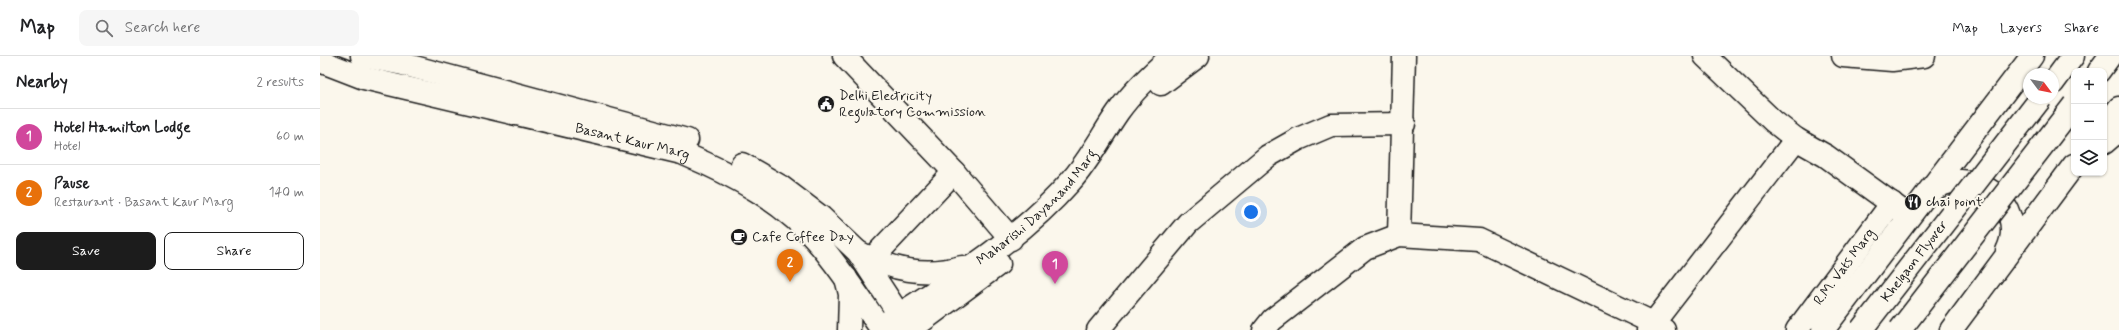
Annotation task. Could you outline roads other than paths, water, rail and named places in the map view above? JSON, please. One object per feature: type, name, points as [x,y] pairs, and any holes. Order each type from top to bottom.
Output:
[{"type":"main road","name":"Basant Kaur Marg","points":[[362,56],[406,60],[689,140],[736,160],[780,186],[821,217],[865,256],[906,325]]},
{"type":"main road","points":[[844,56],[954,172],[1011,239]]},
{"type":"main road","name":"Maharishi Dayanand Marg","points":[[906,325],[977,262],[1011,239],[1043,212],[1071,181],[1131,96],[1145,80],[1172,56]]},
{"type":"main road","name":"Maharishi Dayanand Marg","points":[[879,329],[906,325],[1020,249],[1049,225],[1074,200],[1097,172],[1144,102],[1174,73],[1198,56]]},
{"type":"main road","points":[[1399,235],[1404,124],[1404,56]]},
{"type":"main road","points":[[1705,56],[1742,93],[1796,138],[1826,156],[1892,203],[1915,208]]},
{"type":"main road","points":[[1843,56],[1892,60],[1924,56]]},
{"type":"main road","points":[[1823,330],[2032,56]]},
{"type":"main road","points":[[2059,75],[2073,56]]},
{"type":"main road","points":[[2101,68],[2110,56]]},
{"type":"main road","name":"Basant Kaur Marg","points":[[320,61],[364,78],[682,153],[708,164],[757,190],[790,216],[820,245],[846,278],[879,329]]},
{"type":"main road","name":"Khelgaon Flyover","points":[[1861,330],[2036,104]]},
{"type":"main road","points":[[2107,123],[2119,108]]},
{"type":"main road","points":[[1900,330],[2071,109]]},
{"type":"main road","points":[[1098,330],[1188,223],[1268,156],[1298,139],[1331,125],[1404,124]]},
{"type":"main road","points":[[2107,140],[2119,130]]},
{"type":"main road","points":[[1264,330],[1272,320],[1365,248],[1399,235],[1479,240],[1655,328],[1796,138]]},
{"type":"main road","points":[[1951,330],[2071,169]]},
{"type":"main road","points":[[954,172],[865,256],[901,270],[932,272],[948,270],[977,262]]},
{"type":"main road","points":[[1915,208],[1936,188],[1954,181],[1974,182],[1992,191],[2005,206],[2012,224],[2011,244],[2002,262]]},
{"type":"main road","name":"R.M. Vats Marg","points":[[1797,330],[1892,203]]},
{"type":"main road","points":[[846,278],[850,294],[849,330]]},
{"type":"place","name":"Delhi Electricity Regulatory Commission","points":[[826,104]]},
{"type":"place","name":"chai point","points":[[1913,202]]},
{"type":"place","name":"Cafe Coffee Day","points":[[739,237]]},
{"type":"place","name":"Pause","points":[[790,282]]},
{"type":"place","name":"Hotel Hamilton Lodge","points":[[1055,284]]}]
